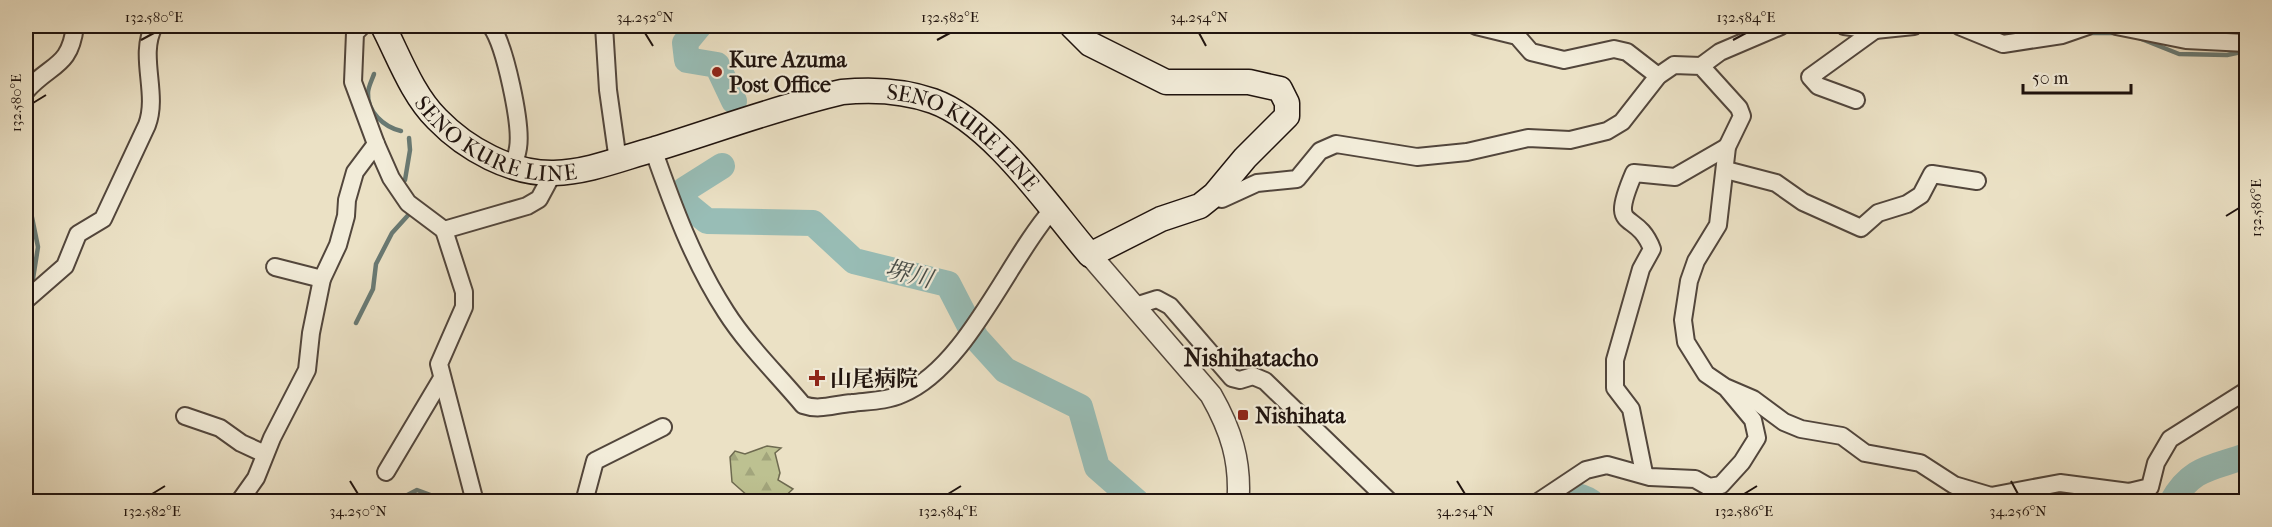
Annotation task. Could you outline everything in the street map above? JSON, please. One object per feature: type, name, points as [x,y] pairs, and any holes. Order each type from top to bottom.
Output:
[{"type":"main road","name":"SENO KURE LINE","points":[[382,26],[418,95],[436,118],[460,140],[485,155],[513,166],[553,173],[618,161],[842,92],[877,89],[905,93],[934,101],[964,117],[995,143],[1090,255]]},
{"type":"main road","points":[[1072,26],[1090,44],[1167,82],[1250,82],[1280,89],[1287,103],[1287,116],[1245,158],[1215,194],[1200,206],[1161,219],[1090,255]]},
{"type":"street","points":[[26,91],[41,74],[64,61],[73,40],[75,26]]},
{"type":"street","points":[[26,300],[65,266],[78,234],[103,219],[147,125],[152,111],[147,39],[154,26]]},
{"type":"street","points":[[362,26],[354,33],[353,82],[376,144],[392,178],[408,203],[444,230],[464,292],[464,307],[439,364],[475,501]]},
{"type":"street","points":[[491,26],[501,47],[513,97],[519,147],[513,166]]},
{"type":"street","points":[[604,26],[608,90],[618,161]]},
{"type":"street","points":[[1476,26],[1517,36],[1531,52],[1564,60],[1614,50],[1627,52],[1658,76]]},
{"type":"street","points":[[1215,194],[1222,199],[1257,183],[1297,179],[1320,151],[1336,144],[1417,157],[1467,152],[1528,138],[1570,140],[1607,132],[1622,122],[1658,76],[1674,65],[1701,66],[1720,52],[1781,26]]},
{"type":"street","points":[[1844,26],[1875,30],[1914,26]]},
{"type":"street","points":[[1959,26],[2003,44],[2062,35],[2088,26]]},
{"type":"street","points":[[2116,26],[2186,40],[2247,43]]},
{"type":"street","points":[[1856,100],[1818,86],[1810,77],[1875,30]]},
{"type":"street","points":[[1701,66],[1739,108],[1742,116],[1727,147],[1718,225],[1696,261],[1689,281],[1683,320],[1686,342],[1706,374],[1725,387],[1753,399],[1784,422],[1801,429],[1842,436],[1865,453],[1920,463],[1954,485],[1968,501]]},
{"type":"street","points":[[240,501],[256,478],[265,454],[307,370],[311,333],[322,279],[338,245],[346,216],[346,200],[355,172],[376,144]]},
{"type":"street","points":[[1644,473],[1631,409],[1615,388],[1616,360],[1641,269],[1652,249],[1648,240],[1624,218],[1621,206],[1634,173],[1675,177],[1727,147]]},
{"type":"street","points":[[653,149],[681,227],[698,264],[728,315],[803,405],[814,409],[876,401],[902,394],[927,380],[985,311],[1039,224],[1052,210]]},
{"type":"street","points":[[1726,170],[1776,183],[1803,202],[1861,228],[1878,213],[1906,204],[1921,195],[1932,174],[1977,181]]},
{"type":"street","points":[[444,230],[527,206],[540,199],[553,173]]},
{"type":"street","points":[[1090,255],[1199,381],[1225,420],[1236,449],[1238,501]]},
{"type":"street","points":[[274,267],[322,279]]},
{"type":"street","points":[[1134,306],[1157,299],[1170,306],[1232,378],[1240,380],[1253,376],[1265,381],[1390,501]]},
{"type":"street","points":[[386,472],[442,378]]},
{"type":"street","points":[[1538,501],[1586,470],[1607,465],[1644,473],[1650,477],[1695,479],[1709,487],[1721,485],[1742,462],[1757,438],[1753,420],[1725,387]]},
{"type":"street","points":[[1954,485],[1991,496],[2060,483],[2129,492],[2147,490],[2150,487],[2156,463],[2170,439],[2247,391]]},
{"type":"street","points":[[185,416],[220,428],[241,443],[265,454]]},
{"type":"street","points":[[584,501],[595,461],[663,427]]},
{"type":"green space","points":[[767,446],[781,448],[775,453],[780,473],[778,480],[793,489],[780,501],[747,501],[749,497],[732,482],[730,457],[735,451],[745,454]]},
{"type":"waterway","name":"堺川","points":[[699,26],[685,43],[687,60],[717,65],[734,101]]},
{"type":"waterway","points":[[2089,33],[2116,33]]},
{"type":"waterway","points":[[2139,38],[2179,54],[2227,55],[2246,51]]},
{"type":"waterway","points":[[374,74],[368,91],[370,106],[378,118],[401,131]]},
{"type":"waterway","points":[[405,180],[410,150],[409,138]]},
{"type":"waterway","points":[[26,186],[29,161]]},
{"type":"waterway","name":"堺川","points":[[722,166],[684,190],[680,199],[707,221],[813,223],[854,261],[948,284],[976,338],[1005,370],[1080,407],[1097,467],[1137,502]]},
{"type":"waterway","points":[[26,188],[38,247],[32,285]]},
{"type":"waterway","points":[[356,323],[373,289],[376,264],[392,233],[411,212]]},
{"type":"waterway","name":"堺川","points":[[2172,502],[2179,490],[2195,475],[2246,456]]},
{"type":"waterway","points":[[394,502],[417,490],[436,497],[440,502]]},
{"type":"waterway","name":"堺川","points":[[1555,502],[1568,495],[1582,497],[1591,502]]},
{"type":"waterway","points":[[355,502],[360,502]]},
{"type":"place","name":"Kure Azuma Post Office","points":[[717,72]]},
{"type":"place","name":"山尾病院","points":[[817,378]]},
{"type":"place","name":"Nishihata","points":[[1243,415]]},
{"type":"district","name":"Nishihatacho","points":[[1251,358]]}]
